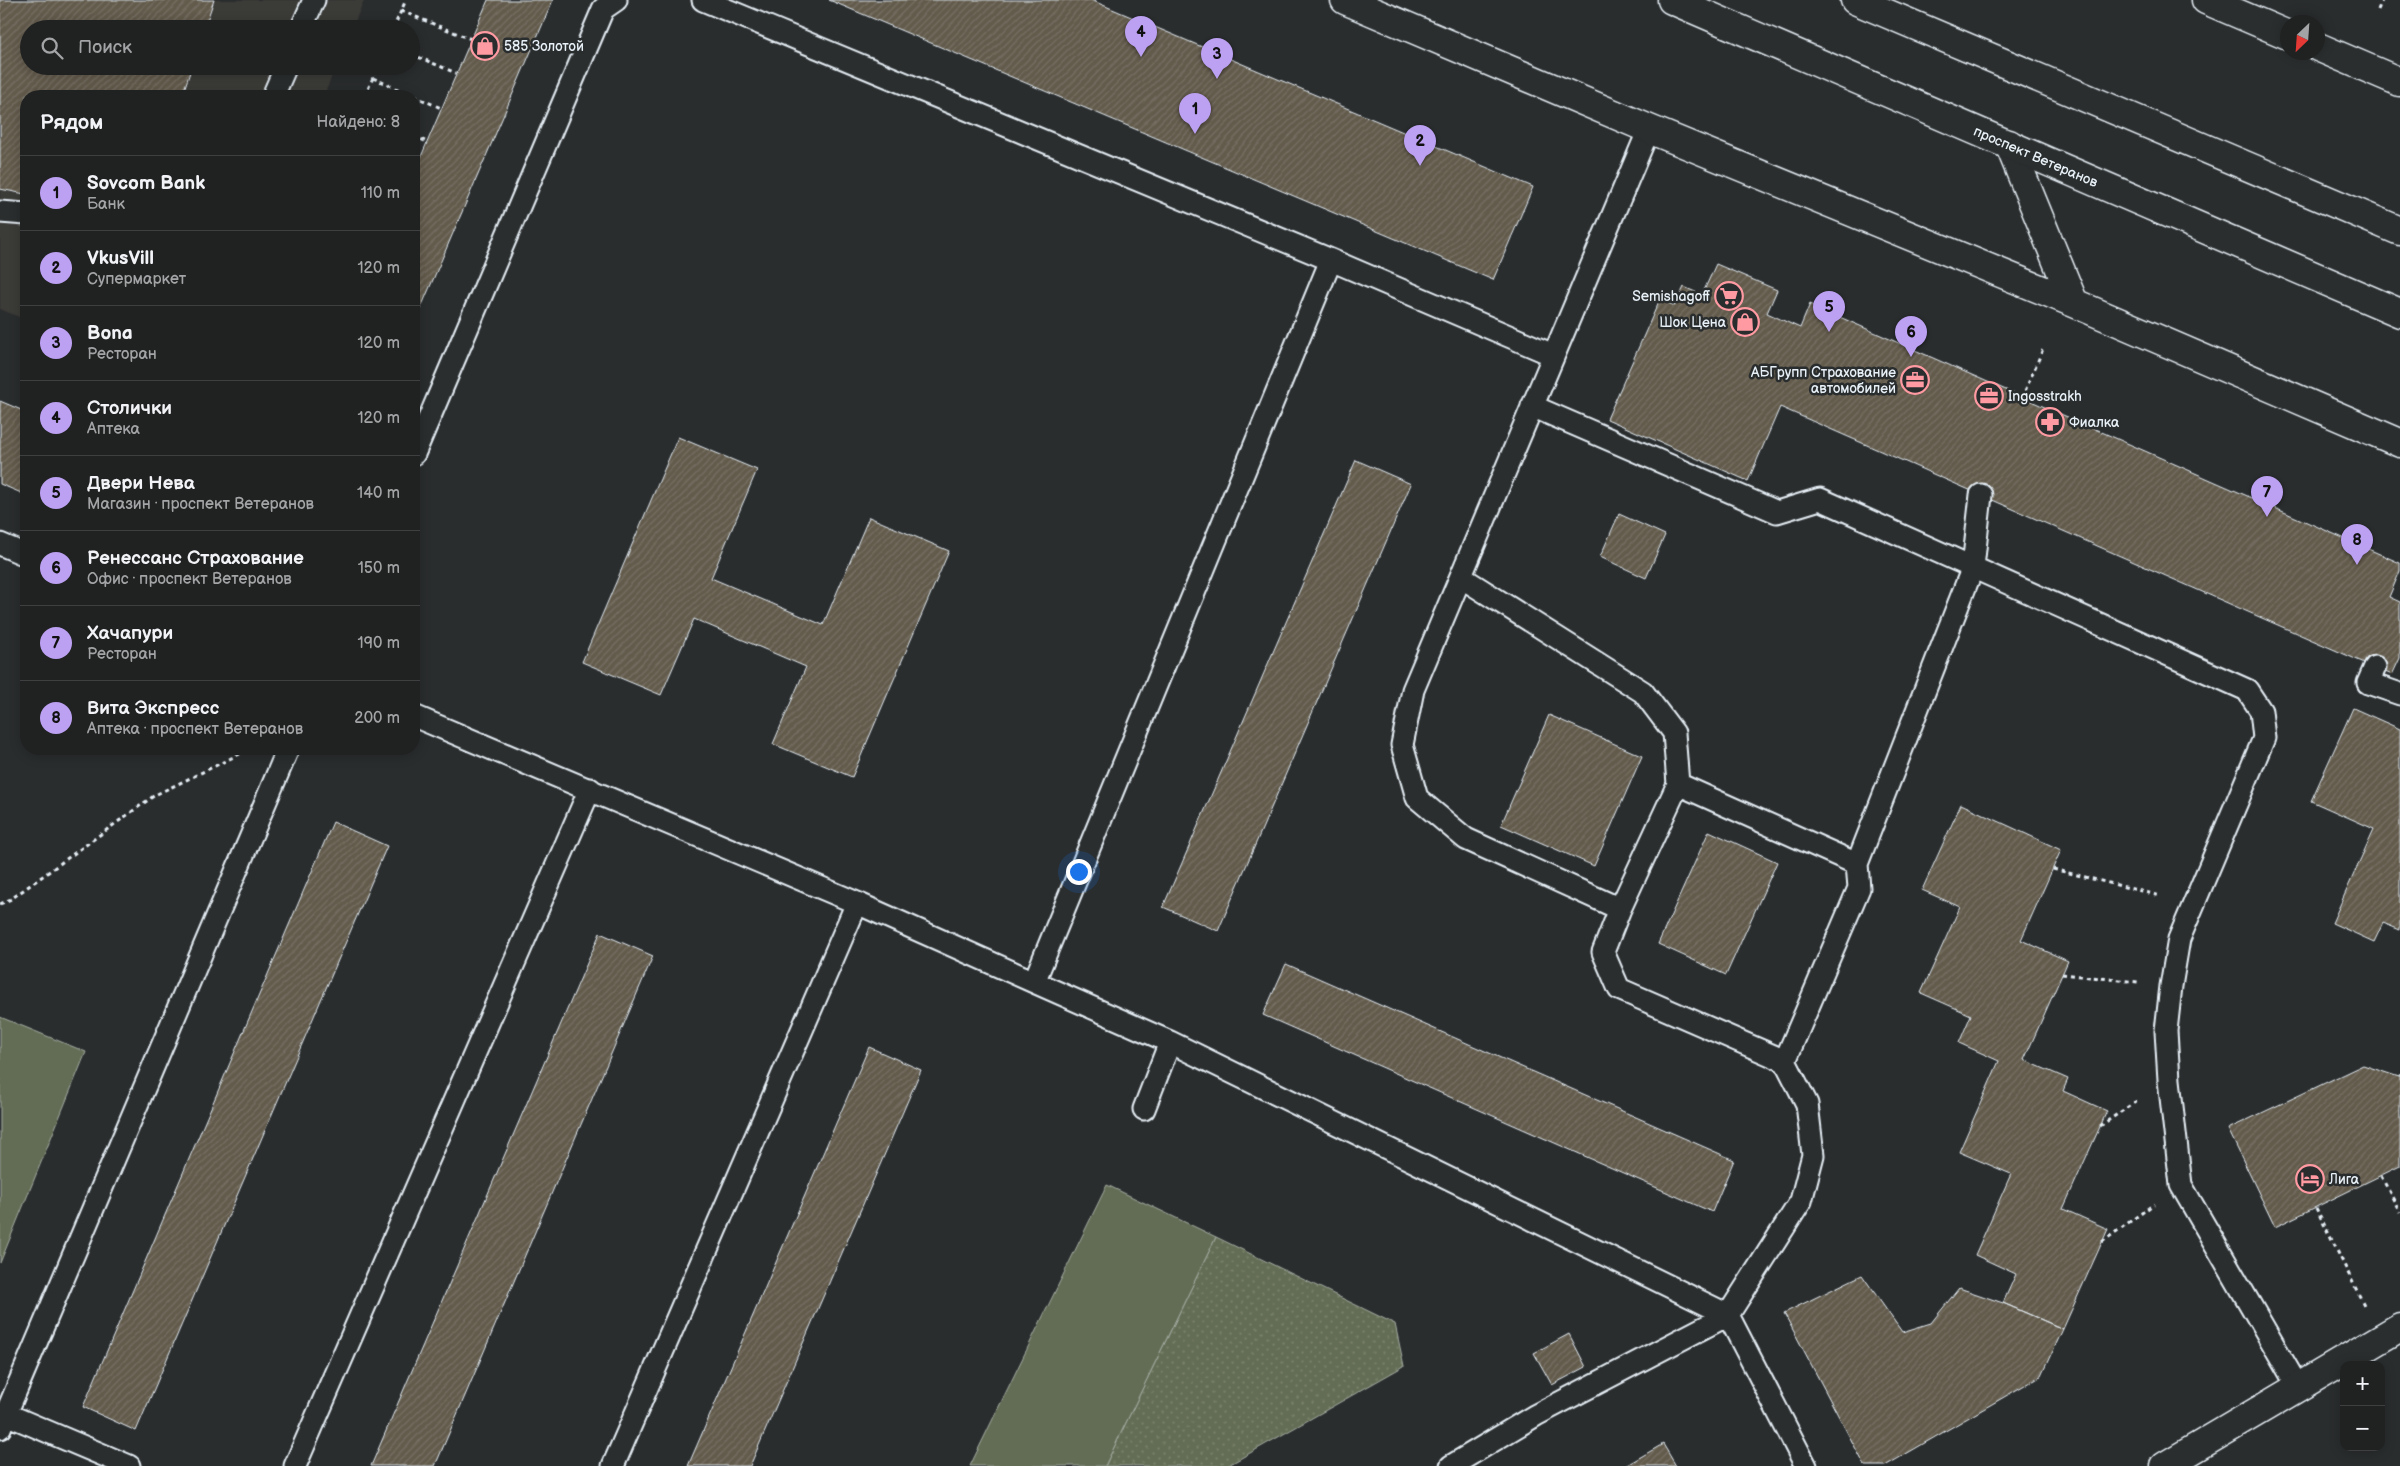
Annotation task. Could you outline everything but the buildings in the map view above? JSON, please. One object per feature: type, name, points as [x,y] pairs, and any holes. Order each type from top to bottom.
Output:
[{"type":"street","points":[[1345,0],[1649,129],[2074,303],[2400,443]]},
{"type":"street","name":"проспект Ветеранов","points":[[1672,0],[2400,313]]},
{"type":"street","points":[[1855,0],[2400,231]]},
{"type":"street","points":[[2206,0],[2280,32]]},
{"type":"street","points":[[2325,50],[2400,82]]},
{"type":"street","points":[[2009,144],[2074,303]]},
{"type":"street","points":[[2165,1466],[2400,1327]]},
{"type":"lane","points":[[305,20],[314,0]]},
{"type":"lane","points":[[420,440],[603,9],[616,0]]},
{"type":"lane","points":[[702,0],[1331,260],[1553,355]]},
{"type":"lane","points":[[276,90],[282,75]]},
{"type":"lane","points":[[1620,908],[1466,839],[1416,798],[1402,745],[1413,690],[1649,129]]},
{"type":"lane","points":[[0,212],[20,214]]},
{"type":"lane","points":[[1034,982],[1331,260]]},
{"type":"lane","points":[[1532,406],[1777,512],[1820,499],[2247,690],[2261,711],[2264,738],[2179,939],[2166,1031],[2169,1080],[2181,1185],[2298,1387]]},
{"type":"lane","points":[[1785,1061],[1859,888],[1857,864],[1973,567],[1981,495]]},
{"type":"lane","points":[[0,544],[20,552]]},
{"type":"lane","points":[[1451,1466],[1536,1414],[1728,1315],[1801,1201],[1813,1155],[1807,1104],[1785,1061],[1619,989],[1603,952],[1620,908],[1678,784],[1674,733],[1643,692],[1460,577]]},
{"type":"lane","points":[[2375,667],[2368,682],[2400,694]]},
{"type":"lane","points":[[420,718],[857,903],[1170,1042],[1728,1315],[1806,1466]]},
{"type":"lane","points":[[129,1466],[3,1421],[285,755]]},
{"type":"lane","points":[[1678,784],[1857,864]]},
{"type":"lane","points":[[295,1466],[590,789]]},
{"type":"lane","points":[[613,1466],[857,903]]},
{"type":"lane","points":[[1144,1109],[1170,1042]]},
{"type":"path","points":[[398,20],[406,0]]},
{"type":"path","points":[[2378,10],[2382,0]]},
{"type":"path","points":[[401,11],[471,39]]},
{"type":"path","points":[[420,58],[456,72]]},
{"type":"path","points":[[367,90],[374,75]]},
{"type":"path","points":[[372,78],[400,90]]},
{"type":"path","points":[[420,99],[441,108]]},
{"type":"path","points":[[420,139],[427,142]]},
{"type":"path","points":[[2022,398],[2043,349]]},
{"type":"path","points":[[0,904],[11,899],[155,795],[238,755]]},
{"type":"path","points":[[2052,869],[2193,904]]},
{"type":"path","points":[[2062,974],[2171,986]]},
{"type":"path","points":[[2382,1176],[2400,1212]]},
{"type":"path","points":[[2102,1242],[2181,1185]]},
{"type":"path","points":[[2316,1208],[2364,1306]]},
{"type":"shaded area","points":[[0,0],[364,0],[356,20],[20,20],[20,75],[332,75],[326,90],[20,90],[20,317],[0,309]]},
{"type":"green space","points":[[0,1017],[86,1052],[0,1263]]},
{"type":"green space","points":[[1107,1185],[1216,1237],[1105,1466],[970,1466]]},
{"type":"green space","points":[[1216,1237],[1395,1324],[1404,1366],[1227,1466],[1105,1466]]},
{"type":"place","name":"585 Золотой","points":[[485,46]]},
{"type":"place","name":"Столички","points":[[1141,57]]},
{"type":"place","name":"Bona","points":[[1217,79]]},
{"type":"place","name":"Sovcom Bank","points":[[1195,134]]},
{"type":"place","name":"VkusVill","points":[[1420,166]]},
{"type":"place","name":"Semishagoff","points":[[1729,296]]},
{"type":"place","name":"Шок Цена","points":[[1745,322]]},
{"type":"place","name":"Двери Нева","points":[[1829,332]]},
{"type":"place","name":"Ренессанс Страхование","points":[[1911,357]]},
{"type":"place","name":"АБГрупп Страхование автомобилей","points":[[1915,380]]},
{"type":"place","name":"Ingosstrakh","points":[[1989,396]]},
{"type":"place","name":"Фиалка","points":[[2050,422]]},
{"type":"place","name":"Хачапури","points":[[2267,517]]},
{"type":"place","name":"Вита Экспресс","points":[[2357,565]]},
{"type":"place","name":"Лига","points":[[2310,1179]]}]
